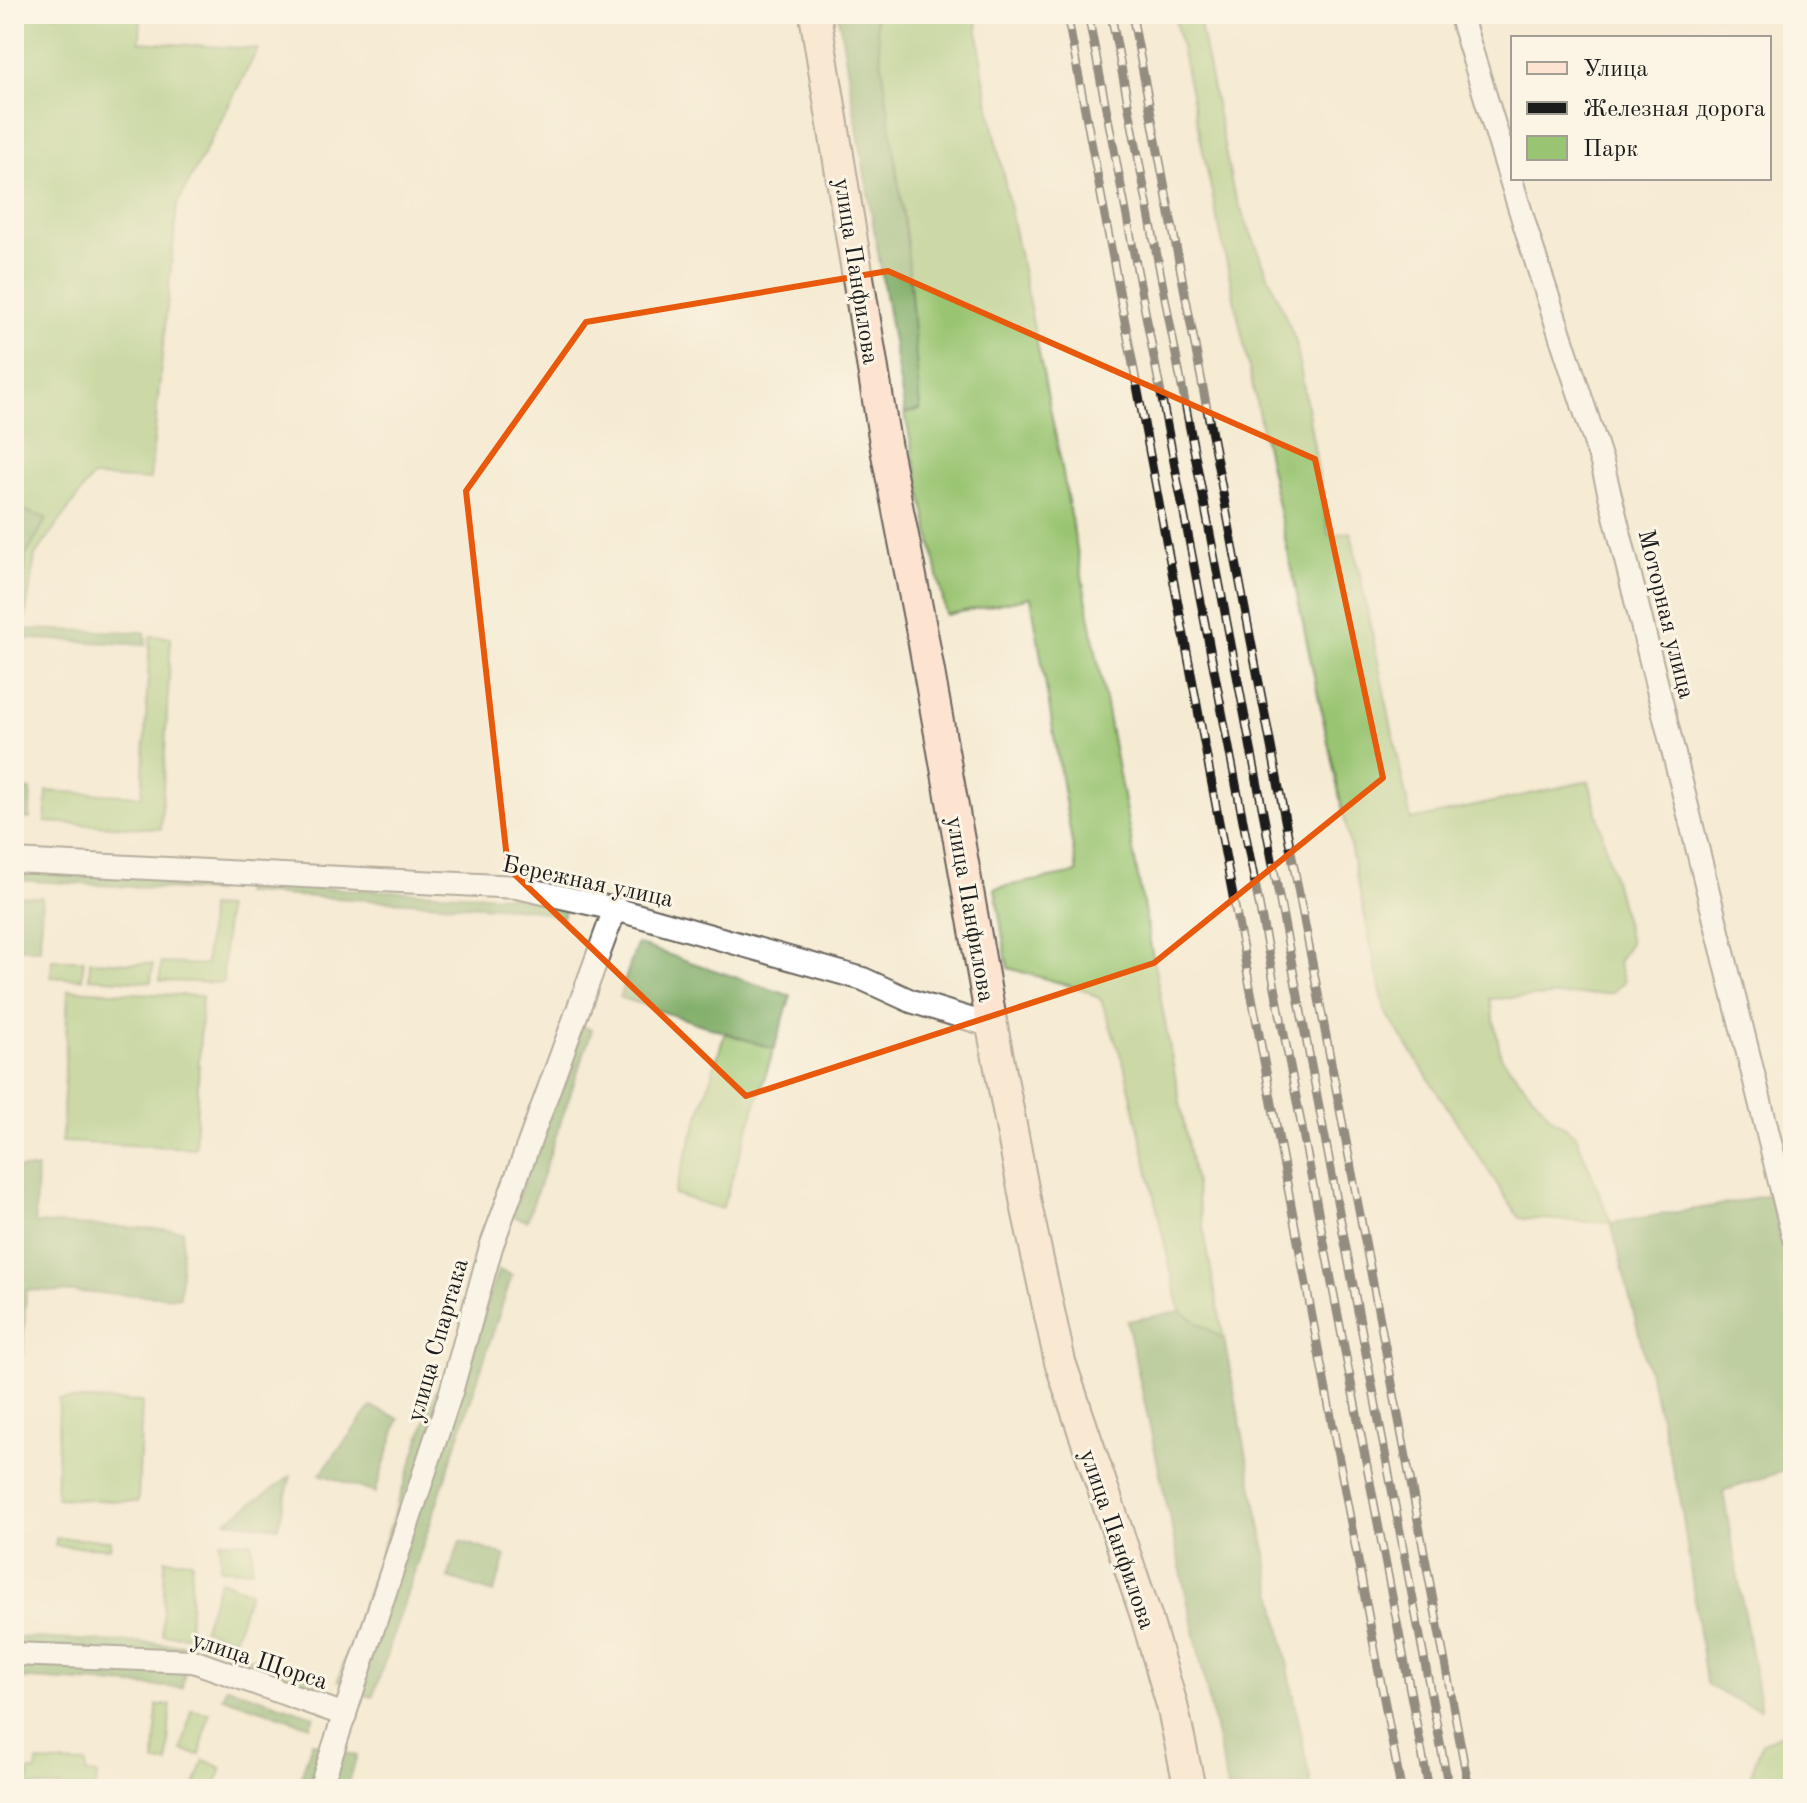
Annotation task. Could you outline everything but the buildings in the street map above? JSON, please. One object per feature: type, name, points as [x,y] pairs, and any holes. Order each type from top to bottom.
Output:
[{"type":"main road","name":"улица Панфилова","points":[[815,14],[886,449],[921,623],[992,1026],[1060,1362],[1146,1616],[1172,1705],[1190,1789]]},
{"type":"street","name":"Моторная улица","points":[[1460,14],[1602,463],[1793,1235]]},
{"type":"street","name":"Бережная улица","points":[[14,861],[517,887],[615,909],[863,979],[911,1001],[992,1026]]},
{"type":"street","name":"улица Спартака","points":[[320,1789],[451,1392],[491,1247],[615,909]]},
{"type":"street","name":"улица Щорса","points":[[14,1654],[193,1661],[345,1715]]},
{"type":"highlighted area","points":[[888,271],[1315,459],[1383,778],[1154,963],[746,1096],[508,868],[466,491],[586,322]]},
{"type":"green space","points":[[14,14],[141,14],[140,42],[258,49],[177,205],[150,480],[92,477],[35,556],[23,634],[14,634]]},
{"type":"green space","points":[[838,14],[875,14],[907,243],[920,409],[905,414]]},
{"type":"green space","points":[[875,14],[976,14],[983,74],[1060,458],[1224,1339],[1180,1311],[1125,1068],[1101,1000],[1085,990],[1008,968],[995,888],[1077,873],[1031,597],[946,615],[905,414],[920,410]]},
{"type":"green space","points":[[1174,14],[1198,14],[1233,190],[1296,342],[1329,535],[1351,532],[1411,820],[1589,781],[1630,942],[1618,962],[1624,982],[1612,993],[1490,999],[1501,1057],[1551,1117],[1576,1135],[1611,1223],[1519,1218],[1385,1011]]},
{"type":"green space","points":[[14,507],[47,518],[26,556],[23,629],[145,632],[146,645],[14,638]]},
{"type":"green space","points":[[150,636],[171,637],[161,829],[45,822],[47,791],[142,796]]},
{"type":"green space","points":[[14,789],[31,790],[30,819],[14,818]]},
{"type":"green space","points":[[14,865],[218,880],[216,892],[14,880]]},
{"type":"green space","points":[[245,885],[512,896],[566,906],[563,918],[530,909],[243,893]]},
{"type":"green space","points":[[14,896],[42,897],[40,950],[14,948]]},
{"type":"green space","points":[[209,907],[226,908],[223,983],[160,981],[161,963],[206,965]]},
{"type":"green space","points":[[637,944],[791,996],[774,1049],[619,997]]},
{"type":"green space","points":[[52,960],[84,960],[82,979],[51,977]]},
{"type":"green space","points":[[90,961],[153,964],[151,982],[89,978]]},
{"type":"green space","points":[[68,990],[202,996],[195,1148],[62,1142]]},
{"type":"green space","points":[[577,1024],[592,1030],[527,1221],[512,1216]]},
{"type":"green space","points":[[725,1033],[774,1049],[722,1209],[674,1194]]},
{"type":"green space","points":[[14,1168],[37,1169],[35,1223],[183,1230],[180,1297],[26,1290],[23,1355],[14,1354]]},
{"type":"green space","points":[[1769,1194],[1793,1289],[1793,1468],[1723,1491],[1761,1709],[1732,1699],[1706,1684],[1680,1497],[1611,1223]]},
{"type":"green space","points":[[498,1270],[512,1275],[373,1697],[358,1693]]},
{"type":"green space","points":[[1180,1311],[1224,1339],[1312,1789],[1228,1789],[1127,1321]]},
{"type":"green space","points":[[436,1391],[445,1395],[347,1684],[338,1680]]},
{"type":"green space","points":[[59,1399],[142,1402],[138,1502],[56,1498]]},
{"type":"green space","points":[[371,1407],[399,1418],[375,1493],[320,1474]]},
{"type":"green space","points":[[291,1476],[278,1527],[226,1521]]},
{"type":"green space","points":[[56,1538],[111,1540],[110,1548],[55,1546]]},
{"type":"green space","points":[[220,1541],[252,1542],[252,1570],[220,1569]]},
{"type":"green space","points":[[460,1541],[506,1556],[494,1593],[448,1578]]},
{"type":"green space","points":[[165,1559],[192,1561],[189,1636],[162,1635]]},
{"type":"green space","points":[[220,1580],[250,1591],[234,1639],[203,1629]]},
{"type":"green space","points":[[14,1637],[190,1645],[190,1659],[14,1651]]},
{"type":"green space","points":[[243,1655],[319,1680],[316,1691],[239,1666]]},
{"type":"green space","points":[[14,1660],[186,1666],[182,1688],[14,1678]]},
{"type":"green space","points":[[227,1687],[314,1716],[310,1726],[222,1697]]},
{"type":"green space","points":[[157,1705],[170,1705],[168,1763],[155,1763]]},
{"type":"green space","points":[[191,1710],[209,1713],[200,1755],[182,1751]]},
{"type":"green space","points":[[1793,1728],[1793,1789],[1746,1789],[1762,1743]]},
{"type":"green space","points":[[312,1742],[321,1745],[308,1789],[297,1789]]},
{"type":"green space","points":[[343,1752],[357,1756],[347,1789],[331,1789]]},
{"type":"green space","points":[[204,1760],[222,1768],[215,1789],[194,1789]]},
{"type":"green space","points":[[37,1762],[86,1764],[86,1774],[97,1774],[96,1789],[28,1786],[29,1771],[36,1771]]},
{"type":"railway","points":[[1067,14],[1401,1789]]},
{"type":"railway","points":[[1088,14],[1429,1789]]},
{"type":"railway","points":[[1111,14],[1449,1789]]},
{"type":"railway","points":[[1132,14],[1469,1789]]}]
